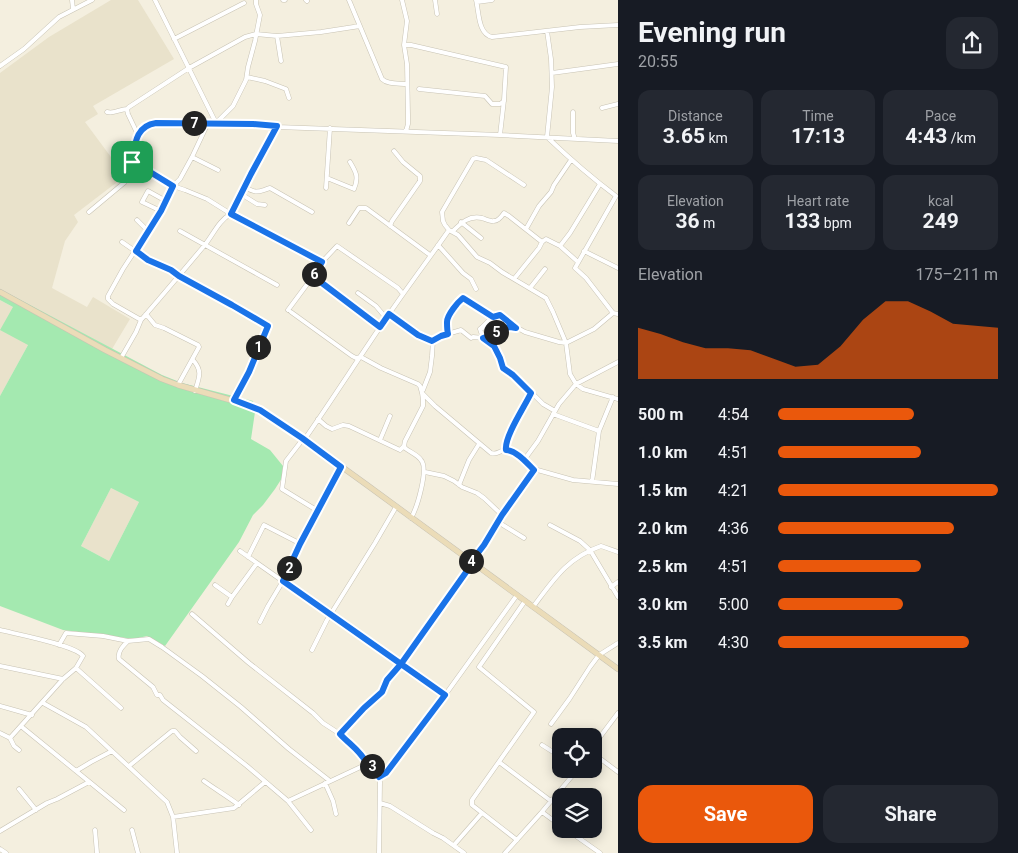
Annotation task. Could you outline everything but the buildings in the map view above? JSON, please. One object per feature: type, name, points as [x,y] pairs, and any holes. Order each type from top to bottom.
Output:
[{"type":"street","points":[[72,0],[73,9]]},
{"type":"street","points":[[0,66],[24,49],[59,17],[92,0]]},
{"type":"street","points":[[155,0],[216,124]]},
{"type":"street","points":[[216,124],[233,106],[247,77],[260,15],[256,0]]},
{"type":"street","points":[[350,0],[384,81],[407,84]]},
{"type":"street","points":[[402,0],[407,21],[404,45],[406,53],[408,124],[406,131]]},
{"type":"street","points":[[435,0],[437,14]]},
{"type":"street","points":[[492,0],[477,1],[482,29],[487,36],[496,37],[618,24]]},
{"type":"street","points":[[174,39],[244,3]]},
{"type":"street","points":[[107,112],[114,113],[127,109],[189,68],[245,37],[256,34],[277,36],[360,26]]},
{"type":"street","points":[[547,31],[552,73],[547,137]]},
{"type":"street","points":[[277,36],[281,61]]},
{"type":"street","points":[[404,45],[506,67],[500,135]]},
{"type":"street","points":[[552,73],[618,64]]},
{"type":"street","points":[[247,77],[286,89],[289,98]]},
{"type":"street","points":[[419,89],[485,96],[492,104],[500,104],[504,100]]},
{"type":"street","points":[[602,108],[618,104]]},
{"type":"street","points":[[127,109],[138,135]]},
{"type":"street","points":[[573,112],[573,133],[575,139]]},
{"type":"street","points":[[141,320],[113,304],[108,297],[123,269],[161,211],[173,186],[180,179],[208,123]]},
{"type":"street","points":[[88,212],[123,184],[130,171],[138,135],[149,124],[253,124],[618,141]]},
{"type":"street","points":[[121,358],[141,320],[204,246],[222,221],[231,214],[277,126]]},
{"type":"street","points":[[326,188],[330,128]]},
{"type":"street","points":[[547,137],[571,160],[616,196],[575,269],[586,278],[613,313],[618,314]]},
{"type":"street","points":[[390,226],[420,180],[420,176],[403,162],[394,151]]},
{"type":"street","points":[[192,157],[218,170]]},
{"type":"street","points":[[524,185],[486,160],[473,159],[442,212],[443,221],[466,243],[477,257],[542,295],[548,302],[566,343],[570,374],[576,384],[583,389],[616,398],[599,431],[592,482]]},
{"type":"street","points":[[526,229],[539,206],[551,192],[571,160]]},
{"type":"street","points":[[132,162],[173,186],[207,200],[322,262]]},
{"type":"street","points":[[327,178],[354,189],[356,173],[350,162]]},
{"type":"street","points":[[560,246],[600,184]]},
{"type":"street","points":[[244,188],[260,192],[270,188],[312,212]]},
{"type":"street","points":[[161,211],[142,202],[148,191],[166,201]]},
{"type":"street","points":[[241,194],[257,204],[265,205]]},
{"type":"street","points":[[349,223],[361,207],[368,209],[430,255]]},
{"type":"street","points":[[318,511],[282,489],[286,461],[304,439],[438,245],[461,222],[476,217],[494,221],[504,214],[542,242]]},
{"type":"street","points":[[137,220],[148,231]]},
{"type":"street","points":[[461,222],[481,238]]},
{"type":"street","points":[[180,231],[277,285]]},
{"type":"street","points":[[514,279],[546,239],[560,246],[578,262]]},
{"type":"street","points":[[122,242],[148,260],[171,270],[268,326],[249,372],[234,400]]},
{"type":"street","points":[[438,245],[463,273],[471,279],[476,288]]},
{"type":"street","points":[[318,419],[332,429],[345,425],[398,450],[404,446],[423,406],[424,400],[420,386],[360,357],[352,356],[290,311],[322,262],[337,246],[398,288],[403,294]]},
{"type":"street","points":[[584,250],[618,268]]},
{"type":"street","points":[[530,288],[545,269]]},
{"type":"street","points":[[314,275],[318,281],[380,327]]},
{"type":"street","points":[[0,292],[162,379],[195,391],[234,400],[260,410],[304,439],[618,669]]},
{"type":"street","points":[[358,294],[388,316],[427,340],[432,341],[461,330],[471,338],[483,338],[495,334],[499,329]]},
{"type":"street","points":[[448,334],[448,316],[463,298],[493,317]]},
{"type":"street","points":[[480,328],[491,325],[499,329],[516,328],[566,343],[594,329],[613,313]]},
{"type":"street","points":[[146,314],[155,326],[164,328],[199,347],[178,385]]},
{"type":"street","points":[[480,328],[493,317],[500,315],[516,328]]},
{"type":"street","points":[[480,328],[483,338],[494,346],[503,368],[518,379],[543,404],[554,412],[599,431]]},
{"type":"street","points":[[422,393],[430,372],[433,340]]},
{"type":"street","points":[[193,360],[197,365],[200,375],[195,391]]},
{"type":"street","points":[[524,460],[559,404],[576,384],[618,362]]},
{"type":"street","points":[[422,393],[479,444],[493,454],[506,450],[511,451],[534,470],[569,480],[618,484]]},
{"type":"street","points":[[506,450],[509,436],[531,393]]},
{"type":"street","points":[[380,440],[390,416]]},
{"type":"street","points":[[458,484],[479,444]]},
{"type":"street","points":[[404,446],[421,459],[425,472],[417,505],[411,518]]},
{"type":"street","points":[[260,622],[341,467]]},
{"type":"street","points":[[340,734],[382,692],[387,680],[401,664],[469,568],[502,515],[534,470]]},
{"type":"street","points":[[425,472],[444,476],[484,498],[502,515]]},
{"type":"street","points":[[312,650],[396,507]]},
{"type":"street","points":[[498,522],[524,538]]},
{"type":"street","points":[[248,557],[264,525],[300,544]]},
{"type":"street","points":[[550,525],[580,541],[590,550],[618,597]]},
{"type":"street","points":[[533,607],[551,582],[580,555],[601,546],[618,552]]},
{"type":"street","points":[[240,551],[445,695]]},
{"type":"street","points":[[228,604],[257,563]]},
{"type":"street","points":[[611,586],[618,582]]},
{"type":"street","points":[[215,584],[232,596]]},
{"type":"street","points":[[379,777],[386,773],[517,595]]},
{"type":"street","points":[[517,840],[472,805],[472,800],[534,712],[479,666],[525,601]]},
{"type":"street","points":[[192,614],[249,663],[313,712],[323,723],[340,734],[355,748],[367,764],[371,765],[379,773],[380,803],[378,827],[380,852]]},
{"type":"street","points":[[0,630],[59,644],[82,654],[82,658],[76,668],[63,679],[10,738]]},
{"type":"street","points":[[59,644],[66,633],[103,636],[128,641],[149,639],[241,707],[289,749],[330,781]]},
{"type":"street","points":[[128,641],[120,651],[118,659],[152,687],[157,696],[160,695],[163,700],[288,801],[311,830]]},
{"type":"street","points":[[551,724],[600,655],[618,643]]},
{"type":"street","points":[[0,666],[63,679]]},
{"type":"street","points":[[76,668],[121,708]]},
{"type":"street","points":[[43,703],[86,727],[167,802],[173,817],[177,853]]},
{"type":"street","points":[[0,706],[32,715]]},
{"type":"street","points":[[602,734],[618,713]]},
{"type":"street","points":[[22,726],[124,810]]},
{"type":"street","points":[[129,766],[172,731],[175,731],[196,751]]},
{"type":"street","points":[[0,733],[10,738],[14,746],[19,750]]},
{"type":"street","points":[[542,745],[552,752]]},
{"type":"street","points":[[76,771],[112,751]]},
{"type":"street","points":[[602,760],[618,772]]},
{"type":"street","points":[[499,762],[551,801]]},
{"type":"street","points":[[288,801],[367,764]]},
{"type":"street","points":[[505,853],[570,778]]},
{"type":"street","points":[[204,781],[239,805]]},
{"type":"street","points":[[0,831],[89,782]]},
{"type":"street","points":[[173,817],[230,809],[239,805],[265,782]]},
{"type":"street","points":[[325,783],[334,801],[336,814]]},
{"type":"street","points":[[19,789],[36,810]]},
{"type":"street","points":[[380,803],[390,806],[464,853]]},
{"type":"street","points":[[542,812],[552,819]]},
{"type":"street","points":[[454,845],[482,813]]},
{"type":"street","points":[[95,830],[97,853]]},
{"type":"street","points":[[132,830],[138,853]]},
{"type":"street","points":[[579,838],[600,853]]},
{"type":"street","points":[[0,849],[6,853]]},
{"type":"shaded area","points":[[111,0],[138,0],[174,59],[93,106],[98,114],[85,122],[125,176],[74,215],[78,222],[65,241],[52,288],[87,307],[93,297],[130,319],[112,349],[0,289],[0,73],[49,37]]},
{"type":"shaded area","points":[[0,300],[13,307],[28,345],[0,396]]},
{"type":"shaded area","points":[[111,488],[139,502],[109,561],[81,546]]},
{"type":"green space","points":[[0,289],[162,375],[182,383],[253,401],[255,412],[251,439],[270,450],[283,466],[282,478],[263,505],[253,515],[239,542],[165,646],[147,636],[134,639],[63,630],[0,606],[0,396],[28,345],[0,330],[13,307],[0,300]],"holes":[[[111,488],[139,502],[109,561],[81,546]]]},
{"type":"route","points":[[132,162],[138,135],[149,124],[253,124],[277,126],[231,214],[322,262],[314,277],[380,327],[389,314],[418,335],[432,341],[448,334],[448,316],[463,298],[493,317],[496,315],[503,316],[516,328],[499,329],[495,334],[483,338],[494,346],[503,368],[531,393],[505,447],[506,450],[511,451],[524,460],[534,470],[502,515],[469,568],[401,664],[445,695],[386,773],[379,777],[379,773],[371,765],[367,764],[355,748],[340,734],[382,692],[387,680],[401,664],[283,581],[300,544],[341,467],[260,410],[234,400],[249,372],[268,326],[171,270],[148,260],[136,251],[161,211],[173,186],[132,162]]}]
